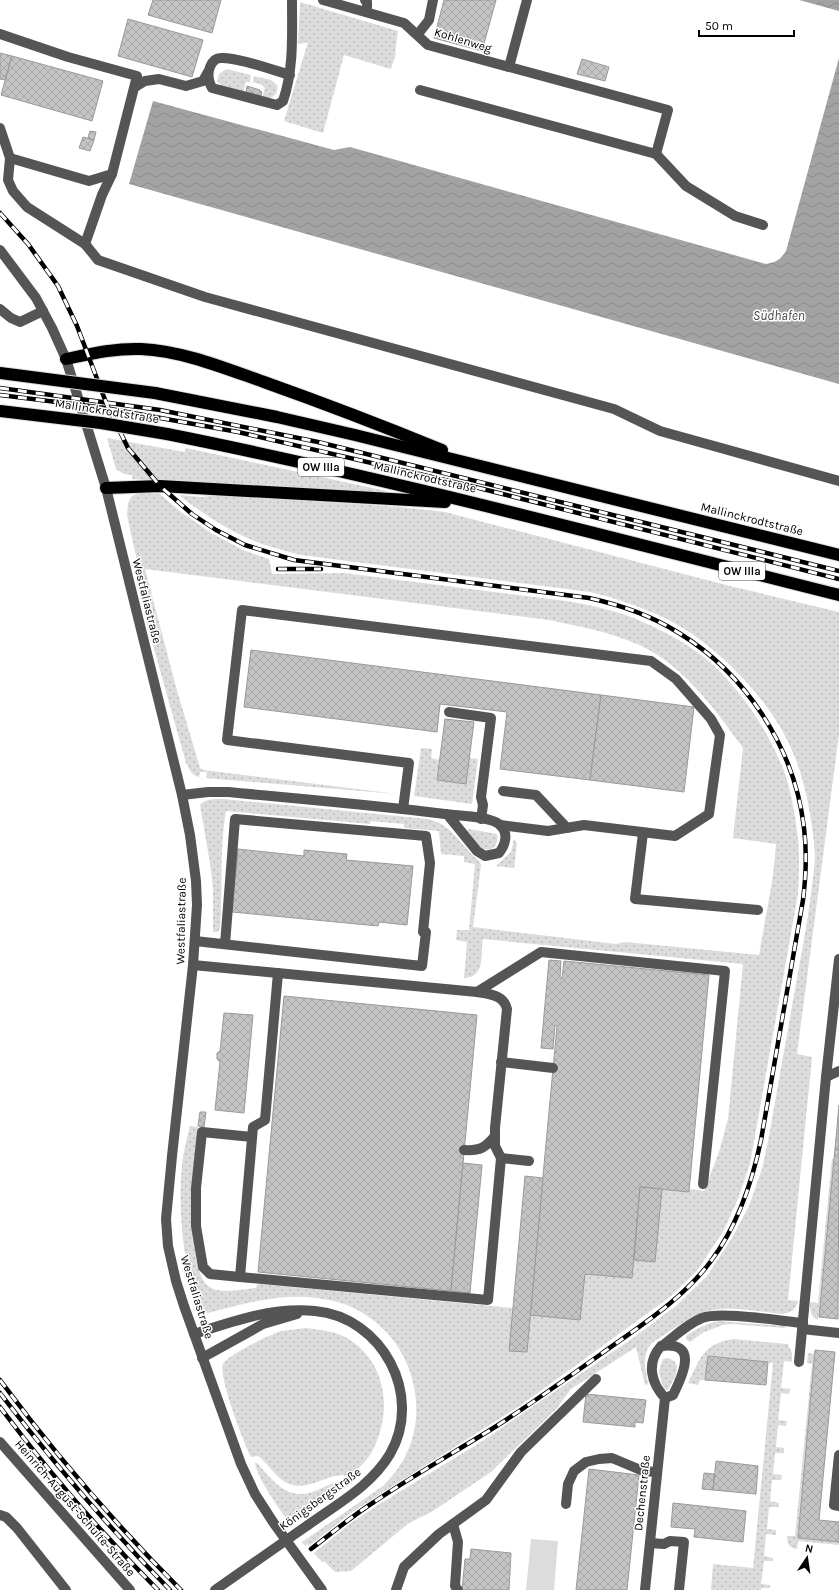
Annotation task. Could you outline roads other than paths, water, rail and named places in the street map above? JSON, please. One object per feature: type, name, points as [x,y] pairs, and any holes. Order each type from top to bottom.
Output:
[{"type":"highway","points":[[66,360],[88,354],[126,349],[142,349],[172,354],[223,368],[297,393],[486,467]]},
{"type":"highway","name":"Mallinckrodtstraße","points":[[0,373],[155,394],[277,417],[486,467],[839,555]]},
{"type":"highway","name":"Mallinckrodtstraße","points":[[0,410],[167,434],[268,454],[474,503],[839,595]]},
{"type":"highway","points":[[106,488],[160,486],[333,497],[474,503]]},
{"type":"highway","points":[[787,542],[839,548]]},
{"type":"street","points":[[208,72],[209,81],[212,88],[277,105],[283,101],[290,75],[292,53],[292,0]]},
{"type":"street","name":"Kohlenweg","points":[[323,0],[404,23],[418,34],[428,45],[668,110],[656,154]]},
{"type":"street","points":[[365,0],[367,2],[367,12]]},
{"type":"street","points":[[418,34],[429,20],[433,0]]},
{"type":"street","points":[[509,67],[527,0]]},
{"type":"street","points":[[0,34],[68,57],[137,76],[112,174],[102,195],[85,244]]},
{"type":"street","points":[[134,87],[145,82],[159,79],[186,86],[203,81],[212,62],[219,58],[232,59],[290,75]]},
{"type":"street","points":[[420,90],[656,154],[686,186],[736,216],[763,225]]},
{"type":"street","points":[[0,128],[10,158],[8,180],[13,191],[27,207],[85,244],[98,260],[205,297],[614,409],[660,431],[839,480]]},
{"type":"street","points":[[10,158],[89,181],[112,174]]},
{"type":"street","name":"Westfaliastraße","points":[[0,250],[36,298],[66,360],[106,488],[182,795],[190,835],[196,880],[195,941],[172,1148],[166,1219],[168,1246],[176,1281],[202,1358],[241,1464],[255,1494],[273,1522],[322,1590]]},
{"type":"street","points":[[0,309],[11,318],[20,322],[43,311]]},
{"type":"street","points":[[182,795],[208,792],[228,792],[448,814],[492,821],[500,825],[548,832],[584,825],[675,836],[709,814],[720,735],[711,719],[676,679],[651,661],[242,610],[227,740],[409,764],[403,809]]},
{"type":"street","points":[[449,712],[491,718],[481,797],[483,805],[481,819]]},
{"type":"street","points":[[503,791],[536,795],[567,828]]},
{"type":"street","points":[[448,814],[477,851],[485,856],[499,853],[504,847],[506,838],[500,825]]},
{"type":"street","points":[[195,941],[422,966],[426,932],[423,932],[430,864],[426,836],[235,818],[225,944]]},
{"type":"street","points":[[643,833],[635,899],[758,910]]},
{"type":"street","points":[[477,992],[541,952],[724,971],[703,1184]]},
{"type":"street","points":[[799,1362],[826,1077],[839,958]]},
{"type":"street","points":[[193,965],[477,992],[498,996],[505,1003],[506,1009],[495,1136],[495,1146],[501,1158],[488,1300],[210,1274],[203,1267],[196,1226],[196,1188],[202,1132],[252,1137]]},
{"type":"street","points":[[240,1277],[253,1127],[265,1120],[278,973]]},
{"type":"street","points":[[501,1062],[553,1068]]},
{"type":"street","points":[[826,1077],[839,1071]]},
{"type":"street","points":[[464,1150],[474,1151],[485,1147],[495,1136]]},
{"type":"street","points":[[501,1158],[529,1161]]},
{"type":"street","name":"Königsbergstraße","points":[[194,1334],[270,1312],[289,1310],[326,1313],[346,1320],[375,1340],[389,1359],[394,1368],[400,1389],[402,1412],[394,1446],[380,1468],[355,1492],[215,1590]]},
{"type":"street","name":"Königsbergstraße","points":[[202,1358],[263,1324],[309,1311]]},
{"type":"street","points":[[661,1346],[671,1345],[681,1349],[685,1355],[686,1364],[681,1380],[673,1395],[665,1398],[657,1390],[652,1374],[652,1363],[655,1353],[661,1346],[685,1328],[704,1318],[723,1315],[802,1326],[839,1333]]},
{"type":"street","points":[[396,1590],[404,1567],[439,1534],[486,1500],[521,1452],[596,1380]]},
{"type":"street","name":"Dechenstraße","points":[[645,1590],[665,1398]]},
{"type":"street","name":"Heinrich-August-Schulte-Straße","points":[[0,1442],[130,1590]]},
{"type":"street","points":[[839,1455],[834,1505],[839,1506]]},
{"type":"street","points":[[566,1504],[568,1484],[574,1471],[586,1462],[612,1458],[643,1471],[657,1472]]},
{"type":"street","points":[[0,1505],[3,1516],[16,1528],[66,1590]]},
{"type":"street","points":[[453,1524],[458,1542],[455,1586],[458,1590]]},
{"type":"street","points":[[650,1543],[664,1544],[670,1541],[684,1542],[679,1590]]},
{"type":"water","points":[[799,0],[839,0],[839,11]]},
{"type":"water","name":"Südhafen","points":[[839,58],[839,384],[129,184],[153,101],[334,150],[350,147],[766,264],[778,260],[786,251]]},
{"type":"railway","points":[[0,213],[28,244],[58,286],[77,326],[107,405],[128,448],[160,486],[192,514],[216,530],[245,545],[294,560],[589,598],[613,604],[658,621],[704,650],[726,670],[746,692],[764,717],[778,743],[790,770],[799,799],[806,846],[803,900],[761,1140],[743,1203],[721,1247],[700,1275],[660,1312],[562,1382],[508,1418],[366,1507],[311,1549]]},
{"type":"railway","points":[[0,388],[160,410],[318,442],[839,571]]},
{"type":"railway","points":[[0,395],[105,408],[238,432],[475,487],[839,579]]},
{"type":"railway","points":[[278,569],[321,569]]},
{"type":"railway","points":[[0,1380],[64,1462],[110,1515],[181,1590]]},
{"type":"railway","points":[[0,1393],[82,1494],[125,1543],[170,1590]]},
{"type":"railway","points":[[0,1407],[37,1455],[76,1501],[158,1590]]}]
